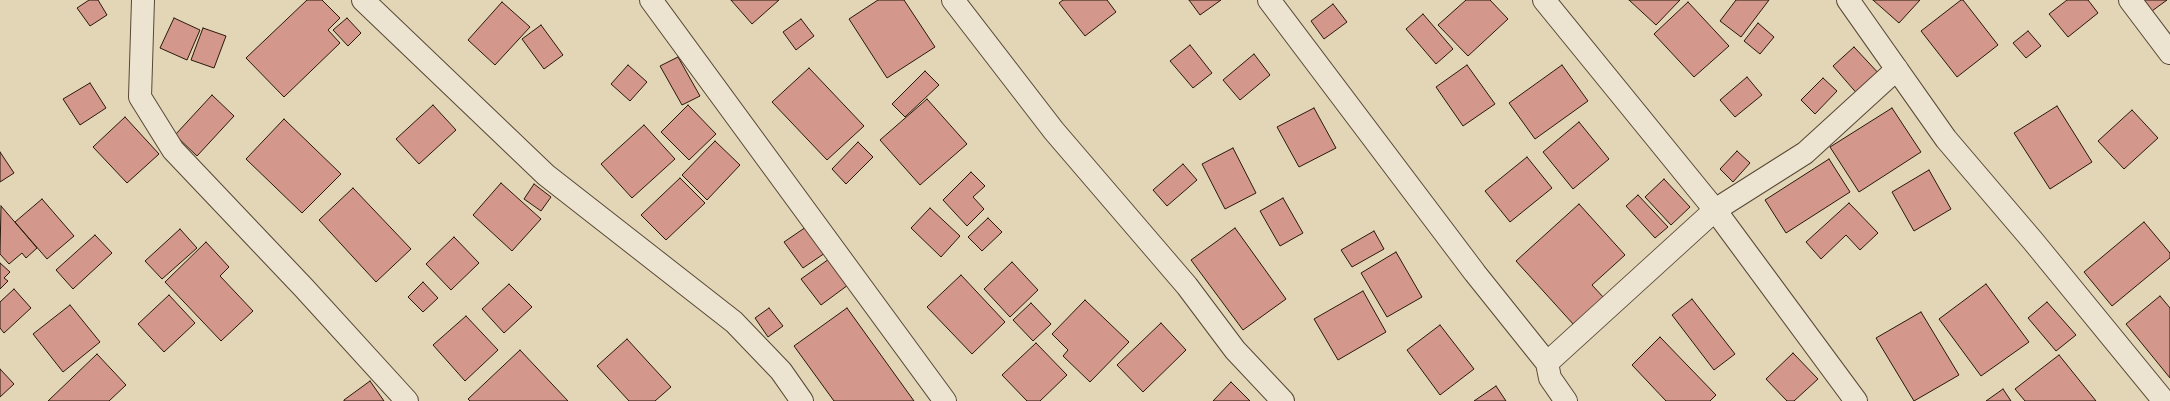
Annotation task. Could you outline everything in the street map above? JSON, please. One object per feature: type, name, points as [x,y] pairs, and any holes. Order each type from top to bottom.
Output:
[{"type":"street","points":[[143,0],[140,97],[173,150],[304,288],[407,401]]},
{"type":"street","points":[[363,0],[546,175],[734,322],[781,371],[802,401]]},
{"type":"street","points":[[651,0],[945,401]]},
{"type":"street","points":[[953,0],[1054,131],[1187,286],[1235,350],[1283,401]]},
{"type":"street","points":[[1269,0],[1475,273],[1547,363],[1550,378],[1566,401]]},
{"type":"street","points":[[1544,0],[1715,210],[1856,401]]},
{"type":"street","points":[[1848,0],[1946,139],[2033,241],[2164,401]]},
{"type":"street","points":[[2130,0],[2170,53]]},
{"type":"street","points":[[1547,363],[1715,210],[1805,153],[1897,69]]},
{"type":"building","points":[[89,0],[98,0],[107,15],[90,26],[77,8]]},
{"type":"building","points":[[307,0],[322,0],[340,18],[328,30],[340,43],[284,97],[246,58]]},
{"type":"building","points":[[731,0],[779,0],[752,24]]},
{"type":"building","points":[[878,0],[904,0],[935,47],[887,78],[849,19]]},
{"type":"building","points":[[1063,0],[1107,0],[1116,12],[1085,36],[1059,3]]},
{"type":"building","points":[[1189,0],[1221,0],[1200,15]]},
{"type":"building","points":[[1466,0],[1490,0],[1508,19],[1468,56],[1438,25]]},
{"type":"building","points":[[1629,0],[1680,0],[1656,25]]},
{"type":"building","points":[[1736,0],[1769,0],[1741,37],[1720,21]]},
{"type":"building","points":[[1873,0],[1920,0],[1899,23]]},
{"type":"building","points":[[1963,0],[1998,45],[1957,77],[1921,31]]},
{"type":"building","points":[[2067,0],[2088,0],[2098,13],[2068,37],[2049,14]]},
{"type":"building","points":[[2144,0],[2167,0],[2152,11]]},
{"type":"building","points":[[502,2],[530,27],[495,65],[468,40]]},
{"type":"building","points":[[1688,2],[1729,46],[1694,77],[1654,34]]},
{"type":"building","points":[[1333,4],[1347,22],[1324,39],[1311,21]]},
{"type":"building","points":[[1423,14],[1453,49],[1436,64],[1406,29]]},
{"type":"building","points":[[174,18],[200,30],[187,60],[160,48]]},
{"type":"building","points":[[347,18],[361,33],[348,46],[333,30]]},
{"type":"building","points":[[801,19],[814,36],[796,50],[783,32]]},
{"type":"building","points":[[1758,23],[1774,37],[1760,54],[1744,41]]},
{"type":"building","points":[[541,25],[563,55],[544,69],[522,39]]},
{"type":"building","points":[[203,28],[226,36],[214,68],[191,60]]},
{"type":"building","points":[[2028,31],[2041,46],[2026,58],[2013,43]]},
{"type":"building","points":[[1190,45],[1212,73],[1193,88],[1170,61]]},
{"type":"building","points":[[1854,47],[1882,77],[1860,97],[1833,66]]},
{"type":"building","points":[[1254,54],[1270,75],[1240,100],[1223,80]]},
{"type":"building","points":[[678,57],[700,96],[682,105],[660,66]]},
{"type":"building","points":[[628,65],[647,82],[630,101],[611,84]]},
{"type":"building","points":[[1467,65],[1495,104],[1463,126],[1436,87]]},
{"type":"building","points":[[1562,65],[1588,101],[1535,139],[1509,103]]},
{"type":"building","points":[[809,68],[864,126],[827,160],[772,102]]},
{"type":"building","points":[[925,71],[939,85],[905,117],[892,104]]},
{"type":"building","points":[[1747,77],[1762,95],[1735,117],[1720,100]]},
{"type":"building","points":[[1823,78],[1837,91],[1815,114],[1801,100]]},
{"type":"building","points":[[90,83],[106,108],[80,125],[63,99]]},
{"type":"building","points":[[212,95],[234,116],[197,156],[175,135]]},
{"type":"building","points":[[927,99],[967,144],[920,185],[880,140]]},
{"type":"building","points":[[433,105],[456,130],[419,164],[396,139]]},
{"type":"building","points":[[688,105],[716,134],[689,160],[661,132]]},
{"type":"building","points":[[2057,106],[2092,162],[2050,189],[2014,133]]},
{"type":"building","points":[[1314,108],[1336,148],[1299,167],[1277,127]]},
{"type":"building","points":[[1892,108],[1921,152],[1859,192],[1830,147]]},
{"type":"building","points":[[2132,110],[2158,138],[2124,169],[2098,141]]},
{"type":"building","points":[[125,117],[159,154],[127,183],[93,147]]},
{"type":"building","points":[[284,119],[341,174],[302,213],[246,159]]},
{"type":"building","points":[[1579,122],[1609,159],[1573,189],[1543,152]]},
{"type":"building","points":[[644,125],[675,159],[632,198],[601,164]]},
{"type":"building","points":[[715,141],[740,165],[707,200],[682,175]]},
{"type":"building","points":[[858,142],[873,157],[846,184],[832,169]]},
{"type":"building","points":[[1233,148],[1256,193],[1225,209],[1202,164]]},
{"type":"building","points":[[1737,151],[1750,163],[1733,182],[1720,169]]},
{"type":"building","points":[[0,152],[14,173],[0,182]]},
{"type":"building","points":[[1527,157],[1552,188],[1510,222],[1485,191]]},
{"type":"building","points":[[1829,159],[1850,192],[1786,233],[1765,200]]},
{"type":"building","points":[[1183,164],[1197,180],[1167,206],[1153,190]]},
{"type":"building","points":[[1929,170],[1951,209],[1914,231],[1892,192]]},
{"type":"building","points":[[971,172],[985,186],[973,197],[984,209],[967,226],[943,200]]},
{"type":"building","points":[[680,178],[705,203],[666,240],[641,215]]},
{"type":"building","points":[[1664,179],[1690,207],[1671,225],[1645,197]]},
{"type":"building","points":[[501,183],[541,219],[512,251],[473,215]]},
{"type":"building","points":[[534,184],[551,197],[541,211],[524,199]]},
{"type":"building","points":[[353,188],[411,249],[376,282],[319,220]]},
{"type":"building","points":[[1638,195],[1668,227],[1655,238],[1626,206]]},
{"type":"building","points":[[1283,198],[1303,233],[1280,246],[1260,211]]},
{"type":"building","points":[[42,199],[74,236],[47,259],[15,222]]},
{"type":"building","points":[[1849,203],[1878,233],[1860,250],[1846,235],[1821,259],[1806,242]]},
{"type":"building","points":[[1579,204],[1625,255],[1592,285],[1604,298],[1574,325],[1516,261]]},
{"type":"building","points":[[1,206],[37,248],[26,258],[22,253],[9,264],[0,254]]},
{"type":"building","points":[[930,208],[960,236],[941,257],[911,228]]},
{"type":"building","points":[[988,218],[1002,232],[982,251],[968,237]]},
{"type":"building","points":[[2144,222],[2170,253],[2170,258],[2112,306],[2084,272]]},
{"type":"building","points":[[806,227],[825,253],[803,268],[784,242]]},
{"type":"building","points":[[1235,228],[1286,299],[1243,330],[1191,260]]},
{"type":"building","points":[[180,229],[197,248],[162,279],[145,261]]},
{"type":"building","points":[[1374,231],[1384,249],[1352,267],[1341,250]]},
{"type":"building","points":[[95,235],[112,253],[73,289],[56,270]]},
{"type":"building","points":[[454,237],[479,263],[451,290],[426,264]]},
{"type":"building","points":[[206,242],[229,267],[220,276],[253,311],[221,341],[165,282]]},
{"type":"building","points":[[1396,252],[1422,297],[1387,317],[1361,273]]},
{"type":"building","points":[[829,259],[848,285],[821,305],[801,279]]},
{"type":"building","points":[[1012,262],[1038,290],[1010,317],[984,289]]},
{"type":"building","points":[[0,263],[10,272],[4,278],[8,281],[0,289]]},
{"type":"building","points":[[961,275],[1005,322],[972,354],[927,307]]},
{"type":"building","points":[[423,282],[438,298],[423,312],[408,297]]},
{"type":"building","points":[[509,284],[532,307],[504,333],[482,309]]},
{"type":"building","points":[[1986,284],[2029,342],[1981,376],[1939,319]]},
{"type":"building","points":[[14,289],[31,308],[4,333],[0,328],[0,302]]},
{"type":"building","points":[[1363,291],[1386,332],[1338,360],[1314,319]]},
{"type":"building","points":[[169,295],[195,323],[164,352],[138,324]]},
{"type":"building","points":[[2160,296],[2170,308],[2170,378],[2126,324]]},
{"type":"building","points":[[1692,299],[1735,354],[1714,370],[1672,315]]},
{"type":"building","points":[[1085,300],[1129,342],[1090,382],[1063,356],[1068,350],[1052,334]]},
{"type":"building","points":[[2047,302],[2076,335],[2056,351],[2028,318]]},
{"type":"building","points":[[1031,303],[1051,324],[1033,341],[1013,320]]},
{"type":"building","points":[[70,305],[100,342],[63,372],[33,334]]},
{"type":"building","points":[[769,308],[783,326],[768,337],[755,318]]},
{"type":"building","points":[[847,308],[914,401],[834,401],[794,346]]},
{"type":"building","points":[[1921,312],[1959,375],[1914,401],[1876,338]]},
{"type":"building","points":[[466,316],[498,350],[465,381],[433,345]]},
{"type":"building","points":[[1161,323],[1186,350],[1143,392],[1117,365]]},
{"type":"building","points":[[1440,325],[1474,369],[1440,395],[1407,350]]},
{"type":"building","points":[[1660,337],[1716,395],[1710,401],[1666,401],[1632,365]]},
{"type":"building","points":[[627,339],[671,387],[655,401],[629,401],[597,366]]},
{"type":"building","points":[[1036,343],[1067,375],[1040,401],[1027,401],[1002,375]]},
{"type":"building","points":[[520,350],[568,401],[470,401],[468,399]]},
{"type":"building","points":[[1793,353],[1818,379],[1794,401],[1787,401],[1766,379]]},
{"type":"building","points":[[97,354],[126,385],[109,401],[48,401]]},
{"type":"building","points":[[2059,355],[2096,401],[2025,401],[2015,389]]},
{"type":"building","points":[[0,369],[14,384],[0,397]]},
{"type":"building","points":[[370,381],[384,401],[344,401],[344,400]]},
{"type":"building","points":[[1231,382],[1250,401],[1213,401]]},
{"type":"building","points":[[1496,386],[1506,401],[1474,401]]},
{"type":"building","points":[[2003,389],[2011,401],[1986,401]]}]
